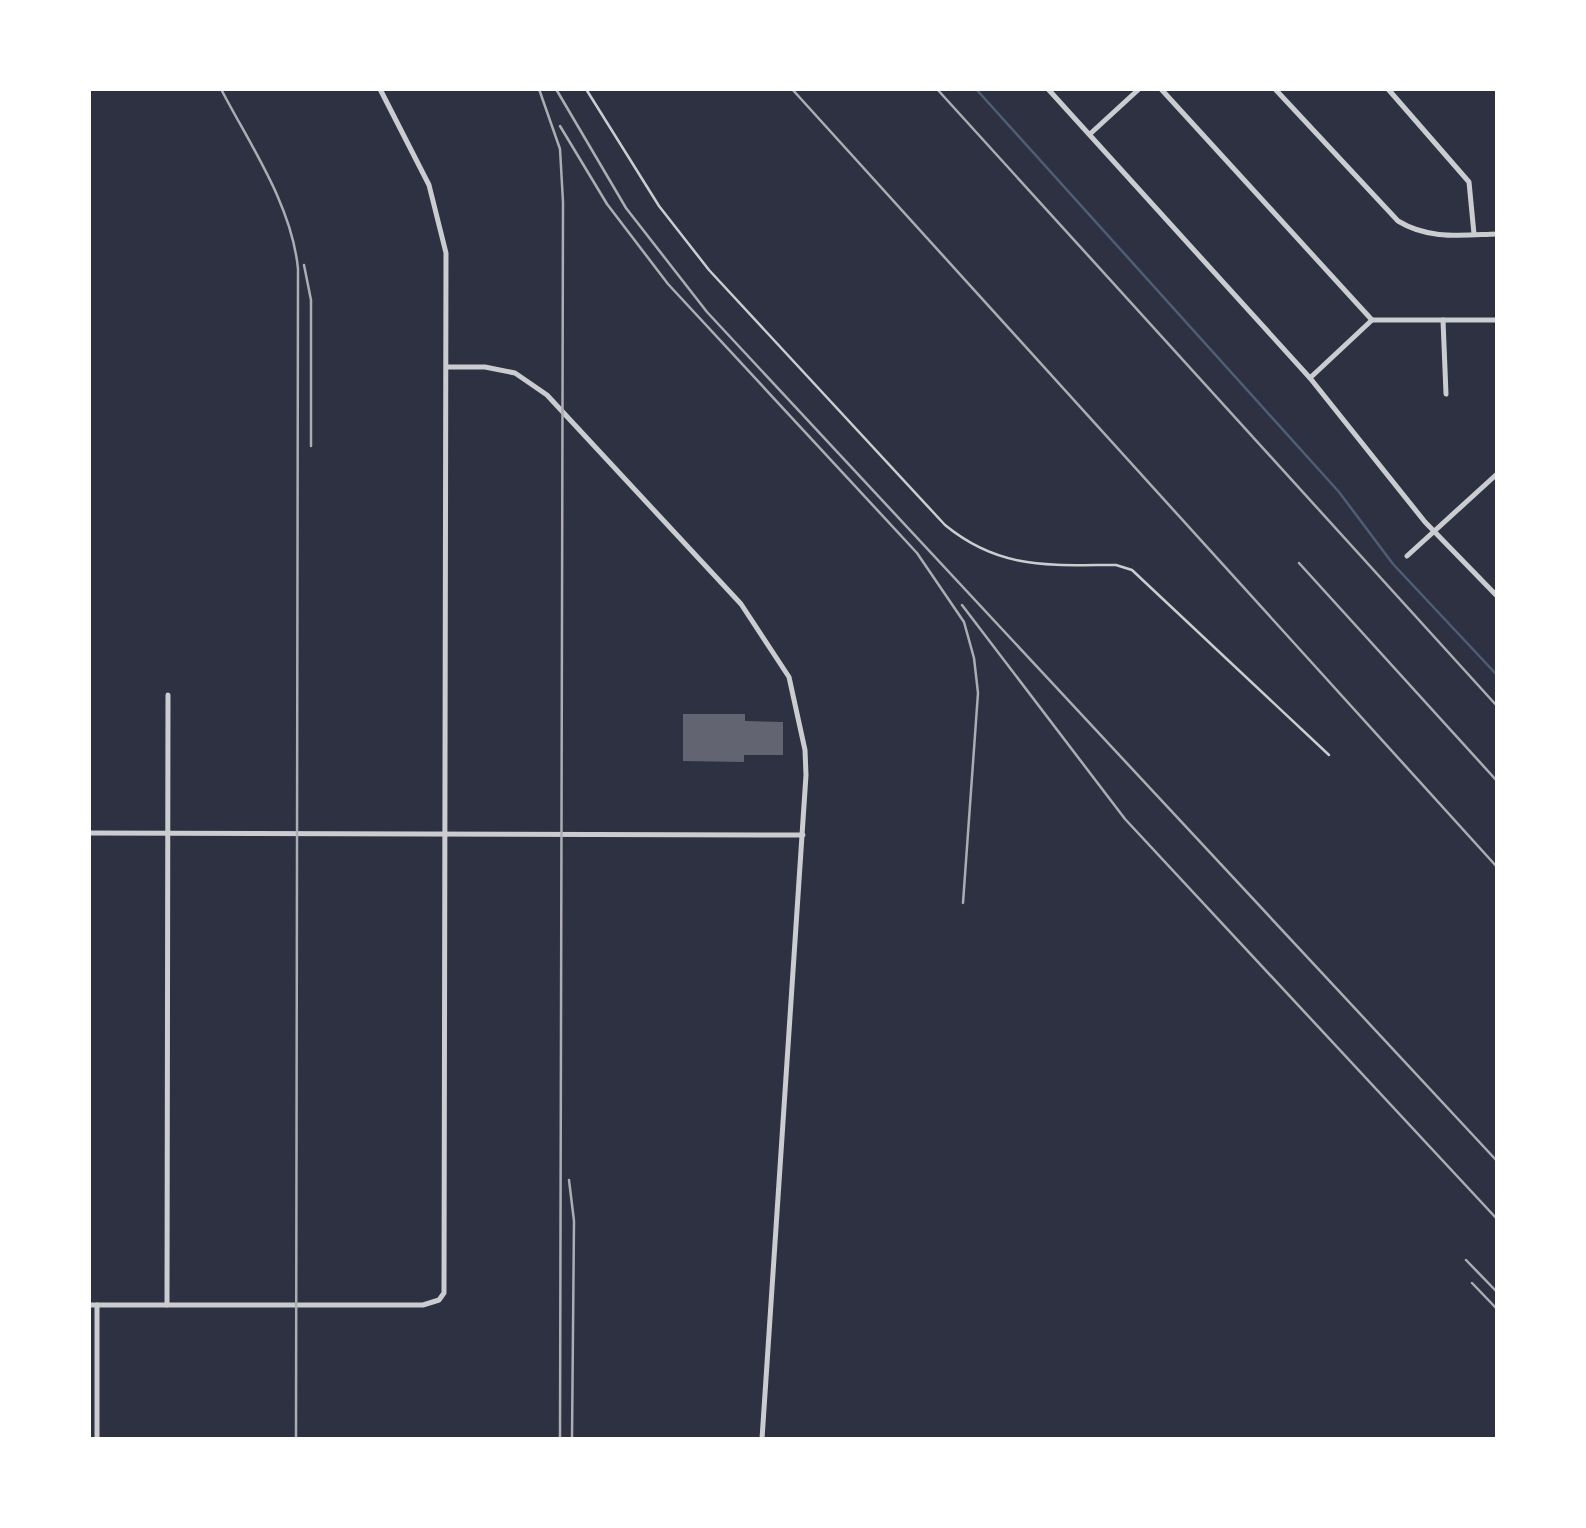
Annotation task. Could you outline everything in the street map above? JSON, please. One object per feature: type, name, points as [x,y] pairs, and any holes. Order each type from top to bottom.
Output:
[{"type":"street","points":[[89,1305],[423,1305],[439,1300],[445,1283],[446,253],[429,185],[380,89]]},
{"type":"street","points":[[1048,89],[1310,378],[1434,530],[1497,596]]},
{"type":"street","points":[[1090,134],[1139,89]]},
{"type":"street","points":[[1161,89],[1372,320]]},
{"type":"street","points":[[1275,89],[1398,221],[1415,231],[1432,235],[1497,234]]},
{"type":"street","points":[[1388,89],[1469,182],[1474,234]]},
{"type":"street","points":[[1310,378],[1372,320],[1497,320]]},
{"type":"street","points":[[1443,320],[1447,394]]},
{"type":"street","points":[[447,367],[485,367],[515,373],[547,395],[741,604],[789,677],[805,750],[803,835],[762,1439]]},
{"type":"street","points":[[1407,556],[1497,474]]},
{"type":"street","points":[[167,1305],[168,695]]},
{"type":"street","points":[[89,833],[803,835]]},
{"type":"street","points":[[97,1305],[97,1439]]},
{"type":"lane","points":[[586,89],[636,173],[702,262],[945,525],[965,541],[1013,562],[1116,565],[1132,570],[1329,755]]},
{"type":"building","points":[[683,714],[745,714],[745,721],[783,722],[783,755],[744,755],[744,762],[683,761]]},
{"type":"waterway","points":[[976,89],[1339,492],[1393,564],[1497,675]]},
{"type":"railway","points":[[221,89],[279,199],[288,222],[298,269],[296,1439]]},
{"type":"railway","points":[[539,89],[560,149],[563,202],[560,1439]]},
{"type":"railway","points":[[556,89],[626,208],[707,312],[1497,1161]]},
{"type":"railway","points":[[792,89],[1497,867]]},
{"type":"railway","points":[[937,89],[1497,706]]},
{"type":"railway","points":[[560,126],[607,204],[668,284],[917,553],[964,622],[974,658],[978,693],[963,903]]},
{"type":"railway","points":[[304,265],[311,300],[311,446]]},
{"type":"railway","points":[[1299,563],[1497,781]]},
{"type":"railway","points":[[962,605],[1125,819],[1497,1219]]},
{"type":"railway","points":[[569,1180],[574,1221],[572,1439]]},
{"type":"railway","points":[[1466,1260],[1497,1292]]},
{"type":"railway","points":[[1472,1283],[1497,1309]]}]
